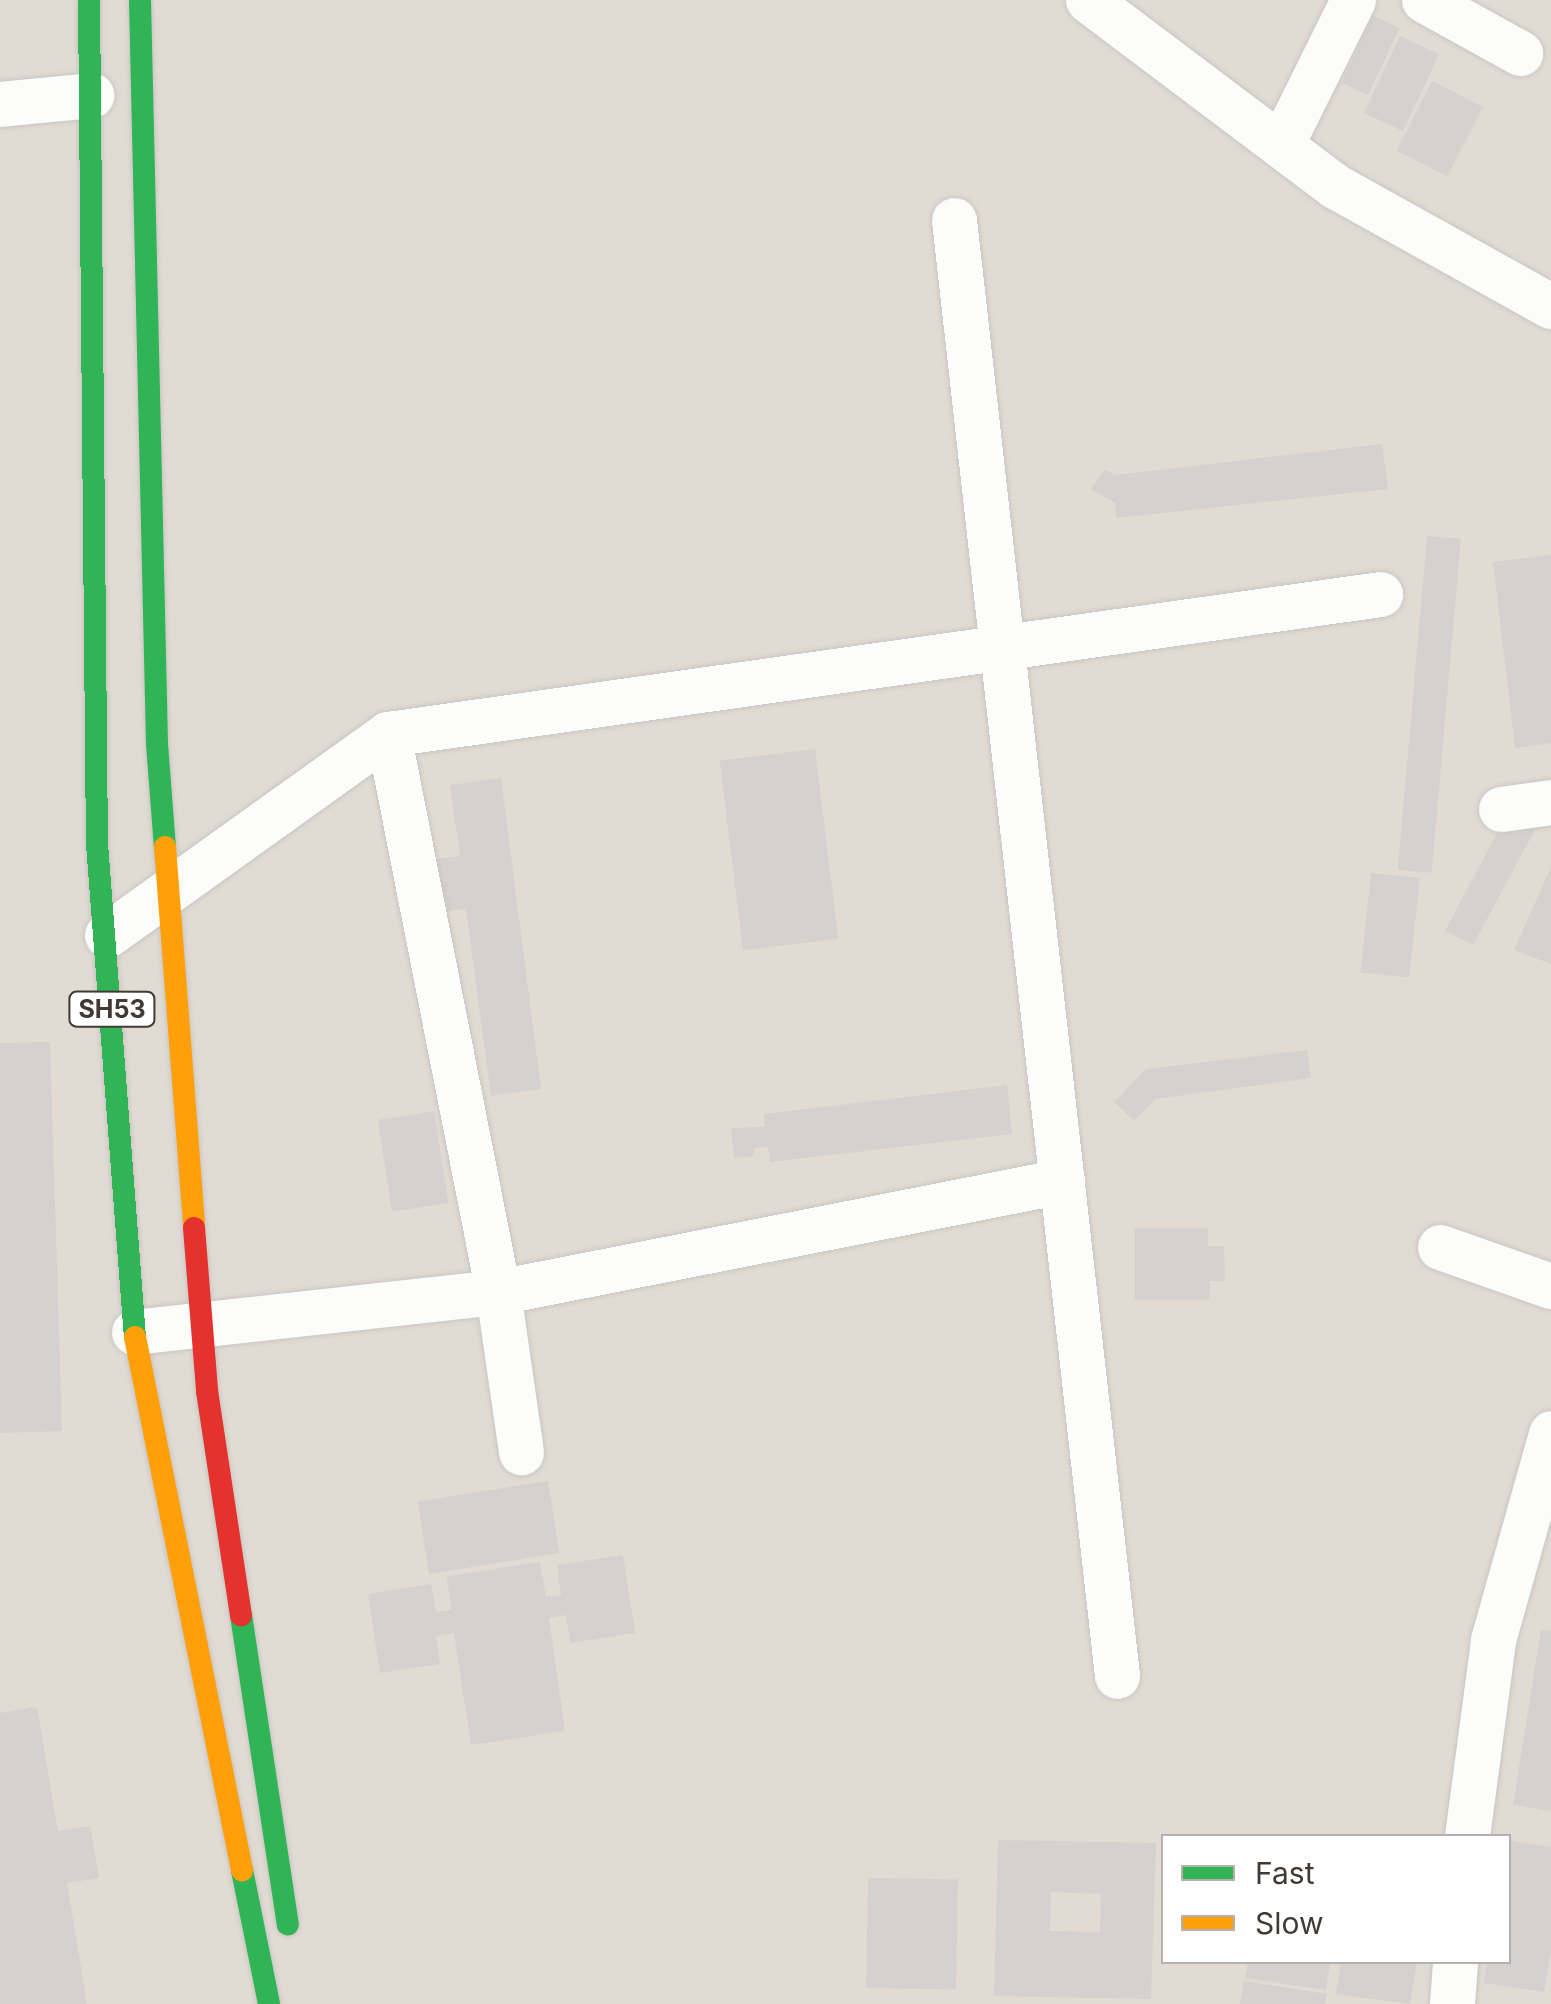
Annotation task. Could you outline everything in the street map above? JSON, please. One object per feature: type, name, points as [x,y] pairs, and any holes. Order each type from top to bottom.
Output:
[{"type":"main road","name":"SH53","points":[[89,0],[97,844],[107,935],[134,1332],[269,2004]]},
{"type":"main road","name":"SH53","points":[[140,0],[157,744],[207,1391],[292,1945]]},
{"type":"street","points":[[1088,0],[1334,186],[1551,306]]},
{"type":"street","points":[[1280,146],[1353,0]]},
{"type":"street","points":[[1424,0],[1520,54]]},
{"type":"street","points":[[0,104],[92,95]]},
{"type":"street","points":[[954,220],[1117,1676]]},
{"type":"street","points":[[107,935],[388,734],[1003,644],[1380,594]]},
{"type":"street","points":[[388,734],[498,1292],[521,1452]]},
{"type":"street","points":[[1500,809],[1551,802]]},
{"type":"street","points":[[134,1332],[498,1292],[1062,1181]]},
{"type":"street","points":[[1440,1247],[1551,1286]]},
{"type":"street","points":[[1467,1834],[1493,1640],[1551,1433]]},
{"type":"street","points":[[1452,2004],[1455,1964]]},
{"type":"shaded area","points":[[0,0],[1551,0],[1551,2004],[0,2004]]},
{"type":"building","points":[[1373,16],[1399,28],[1368,95],[1342,83]]},
{"type":"building","points":[[1400,36],[1439,54],[1403,131],[1364,113]]},
{"type":"building","points":[[1432,81],[1483,107],[1447,176],[1397,150]]},
{"type":"building","points":[[1382,444],[1388,489],[1116,518],[1115,503],[1091,489],[1105,470],[1116,475]]},
{"type":"building","points":[[1427,536],[1461,539],[1432,873],[1398,870]]},
{"type":"building","points":[[1551,555],[1551,743],[1515,748],[1493,562]]},
{"type":"building","points":[[815,749],[838,939],[743,950],[720,761]]},
{"type":"building","points":[[501,778],[541,1089],[491,1096],[466,909],[438,912],[431,860],[460,856],[450,785]]},
{"type":"building","points":[[1544,813],[1473,945],[1445,931],[1506,816]]},
{"type":"building","points":[[1551,867],[1551,964],[1514,950]]},
{"type":"building","points":[[1371,873],[1420,878],[1409,978],[1361,972]]},
{"type":"building","points":[[50,1042],[62,1431],[0,1433],[0,1043]]},
{"type":"building","points":[[1307,1050],[1311,1078],[1155,1099],[1134,1121],[1114,1102],[1146,1069]]},
{"type":"building","points":[[1007,1085],[1012,1134],[770,1162],[768,1147],[754,1148],[754,1156],[734,1158],[731,1128],[765,1127],[764,1114]]},
{"type":"building","points":[[434,1111],[449,1203],[392,1212],[378,1120]]},
{"type":"building","points":[[1135,1228],[1208,1228],[1208,1246],[1224,1246],[1225,1281],[1210,1281],[1210,1300],[1135,1300]]},
{"type":"building","points":[[548,1481],[559,1553],[429,1574],[418,1502]]},
{"type":"building","points":[[623,1555],[635,1633],[570,1643],[566,1615],[549,1618],[565,1731],[471,1745],[454,1633],[436,1636],[440,1664],[380,1673],[368,1594],[431,1584],[436,1612],[451,1610],[447,1576],[540,1562],[546,1597],[561,1595],[557,1565]]},
{"type":"building","points":[[1541,1630],[1551,1631],[1551,1811],[1513,1805]]},
{"type":"building","points":[[37,1707],[58,1831],[90,1826],[99,1878],[67,1883],[87,2004],[0,2004],[0,1713]]},
{"type":"building","points":[[998,1840],[1156,1843],[1151,1999],[994,1996]],"holes":[[[1051,1892],[1101,1894],[1100,1932],[1050,1931]]]},
{"type":"building","points":[[1511,1840],[1551,1847],[1551,1951],[1544,1992],[1484,1983],[1487,1964],[1511,1964]]},
{"type":"building","points":[[868,1878],[958,1880],[956,1990],[866,1988]]},
{"type":"building","points":[[1248,1964],[1330,1964],[1326,1990],[1245,1978]]},
{"type":"building","points":[[1341,1964],[1417,1964],[1410,2004],[1336,1994]]},
{"type":"building","points":[[1244,1981],[1327,1994],[1325,2004],[1240,2004]]},
{"type":"traffic: fast","points":[[89,0],[97,844],[135,1337]]},
{"type":"traffic: fast","points":[[140,0],[157,744],[165,847]]},
{"type":"traffic: fast","points":[[241,1615],[288,1924]]},
{"type":"traffic: fast","points":[[242,1870],[269,2004]]},
{"type":"traffic: slow","points":[[165,847],[194,1228]]},
{"type":"traffic: slow","points":[[135,1337],[242,1870]]},
{"type":"traffic: jam","points":[[194,1228],[207,1391],[241,1615]]}]
